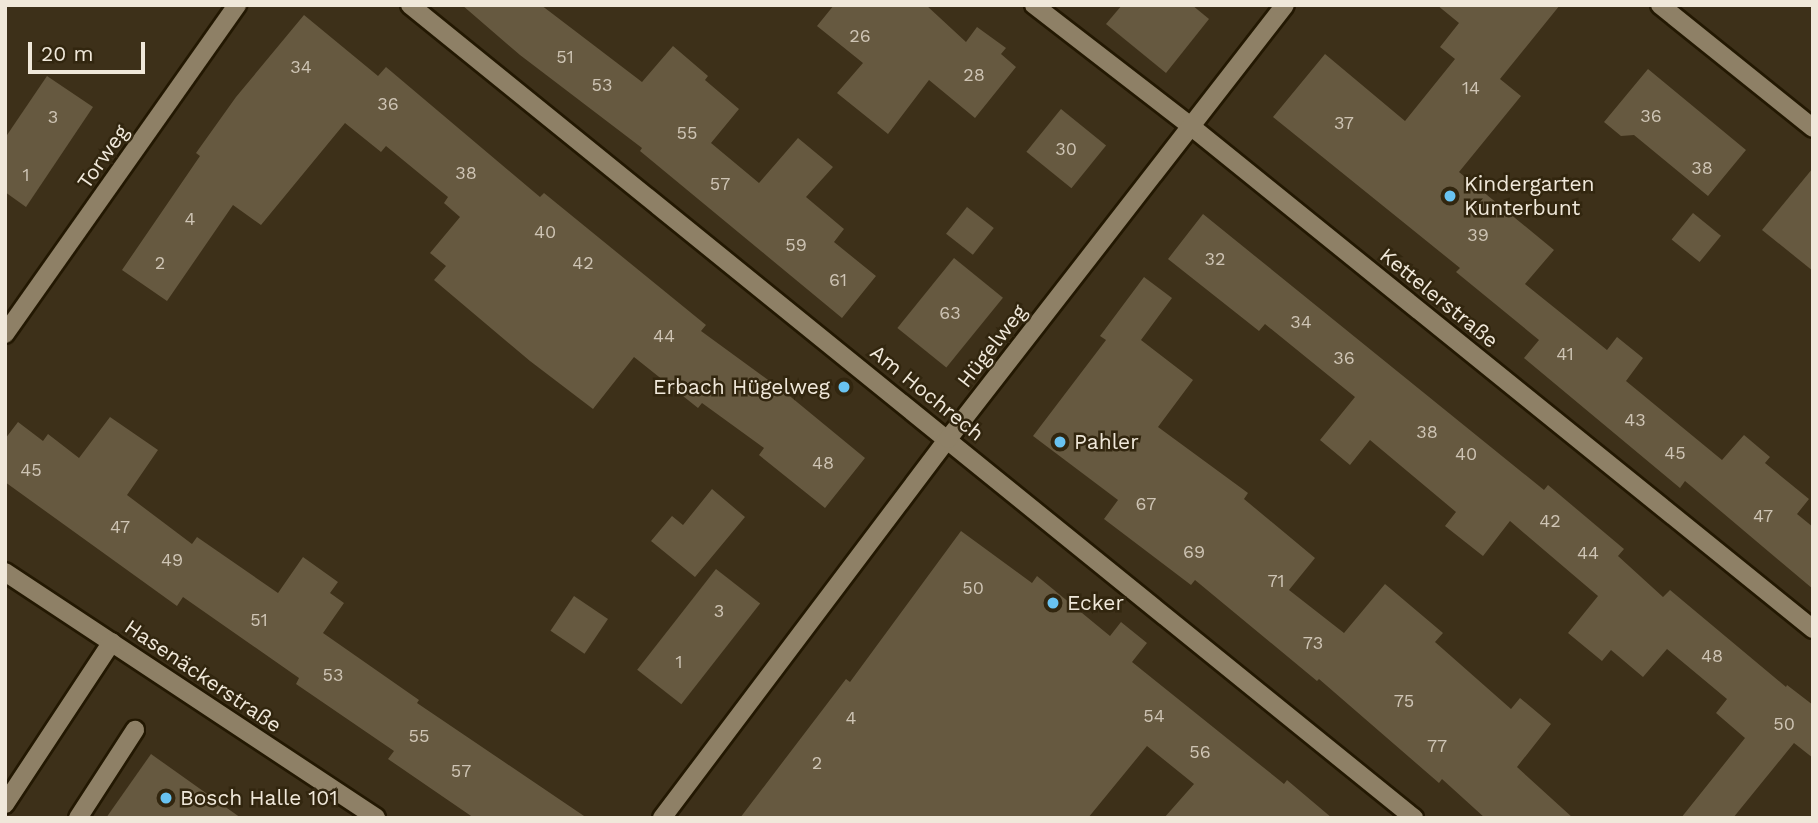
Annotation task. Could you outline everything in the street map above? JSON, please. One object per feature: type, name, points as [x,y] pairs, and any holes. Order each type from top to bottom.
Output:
[{"type":"street","name":"Torweg","points":[[5,334],[237,5]]},
{"type":"street","name":"Am Hochrech","points":[[410,5],[1414,818]]},
{"type":"street","name":"Kettelerstraße","points":[[1034,5],[1193,128],[1813,629]]},
{"type":"street","name":"Hügelweg","points":[[662,818],[948,439],[1193,128],[1285,5]]},
{"type":"street","points":[[1660,5],[1813,128]]},
{"type":"street","name":"Hasenäckerstraße","points":[[5,572],[376,818]]},
{"type":"street","points":[[5,804],[112,642]]},
{"type":"street","points":[[78,818],[135,730]]},
{"type":"building","points":[[462,5],[541,5],[642,82],[673,46],[708,76],[705,80],[739,109],[711,143],[759,183],[798,138],[833,167],[806,197],[844,229],[834,242],[876,276],[842,318],[640,151],[642,148],[520,55]]},
{"type":"building","points":[[834,5],[926,5],[966,42],[977,27],[1006,48],[1001,54],[1016,67],[975,118],[929,80],[888,134],[837,93],[863,63],[817,26]]},
{"type":"building","points":[[1122,5],[1192,5],[1209,19],[1166,73],[1106,24]]},
{"type":"building","points":[[1437,5],[1560,5],[1500,79],[1521,96],[1459,172],[1554,250],[1525,284],[1607,350],[1617,337],[1643,358],[1626,381],[1722,460],[1744,435],[1770,457],[1765,463],[1809,499],[1797,514],[1813,527],[1813,589],[1685,481],[1680,488],[1524,358],[1539,340],[1456,272],[1460,268],[1273,117],[1325,54],[1405,121],[1455,59],[1440,47],[1459,23]]},
{"type":"building","points":[[304,15],[378,76],[386,67],[540,197],[544,193],[706,325],[701,331],[786,393],[865,458],[825,508],[759,455],[764,448],[702,403],[698,408],[634,357],[593,409],[530,361],[434,280],[446,266],[430,253],[460,217],[444,203],[448,197],[386,146],[381,152],[345,123],[261,225],[233,205],[167,301],[122,270],[200,156],[196,153],[236,97]]},
{"type":"building","points":[[1648,69],[1746,150],[1708,196],[1634,135],[1621,136],[1604,122]]},
{"type":"building","points":[[47,76],[93,107],[26,207],[5,192],[5,138]]},
{"type":"building","points":[[1061,109],[1106,146],[1071,188],[1026,152]]},
{"type":"building","points":[[1813,168],[1813,271],[1762,230]]},
{"type":"building","points":[[967,207],[994,228],[973,255],[946,234]]},
{"type":"building","points":[[1693,213],[1721,236],[1700,262],[1672,239]]},
{"type":"building","points":[[1203,214],[1544,490],[1548,485],[1624,549],[1618,556],[1663,597],[1670,590],[1786,687],[1787,685],[1813,705],[1813,758],[1794,743],[1733,818],[1681,818],[1745,738],[1716,713],[1727,699],[1667,649],[1643,677],[1611,650],[1602,661],[1568,633],[1598,596],[1510,521],[1483,556],[1445,526],[1456,512],[1370,440],[1350,465],[1320,440],[1355,397],[1265,324],[1259,331],[1168,259]]},
{"type":"building","points":[[954,258],[1003,298],[946,368],[897,328]]},
{"type":"building","points":[[1144,277],[1172,298],[1141,340],[1193,380],[1158,427],[1248,493],[1244,499],[1315,558],[1289,590],[1344,633],[1385,584],[1443,633],[1435,642],[1511,709],[1520,698],[1551,724],[1517,767],[1573,818],[1485,818],[1442,779],[1439,783],[1319,679],[1317,681],[1195,580],[1191,585],[1104,519],[1118,500],[1033,436],[1106,340],[1100,336]]},
{"type":"building","points":[[110,417],[158,450],[127,495],[192,544],[197,537],[278,593],[303,557],[338,582],[330,593],[344,603],[323,633],[419,700],[417,703],[587,818],[474,818],[388,759],[394,751],[296,684],[299,678],[183,597],[177,606],[5,482],[5,439],[18,422],[43,441],[48,434],[79,458]]},
{"type":"building","points":[[712,489],[745,517],[695,577],[651,541],[672,516],[683,525]]},
{"type":"building","points":[[961,531],[1032,583],[1037,576],[1110,636],[1121,622],[1147,643],[1132,662],[1284,784],[1287,780],[1332,818],[1164,818],[1194,784],[1147,746],[1088,818],[740,818],[846,679],[850,682]]},
{"type":"building","points":[[716,569],[760,603],[681,704],[637,670]]},
{"type":"building","points":[[574,596],[608,619],[585,654],[551,631]]},
{"type":"building","name":"Bosch Halle 101","points":[[151,754],[241,818],[106,818]]},
{"type":"place","name":"Kindergarten Kunterbunt","points":[[1450,196]]},
{"type":"place","name":"Erbach Hügelweg","points":[[844,387]]},
{"type":"place","name":"Pahler","points":[[1060,442]]},
{"type":"place","name":"Ecker","points":[[1053,603]]},
{"type":"place","name":"Bosch Halle 101","points":[[166,798]]}]
